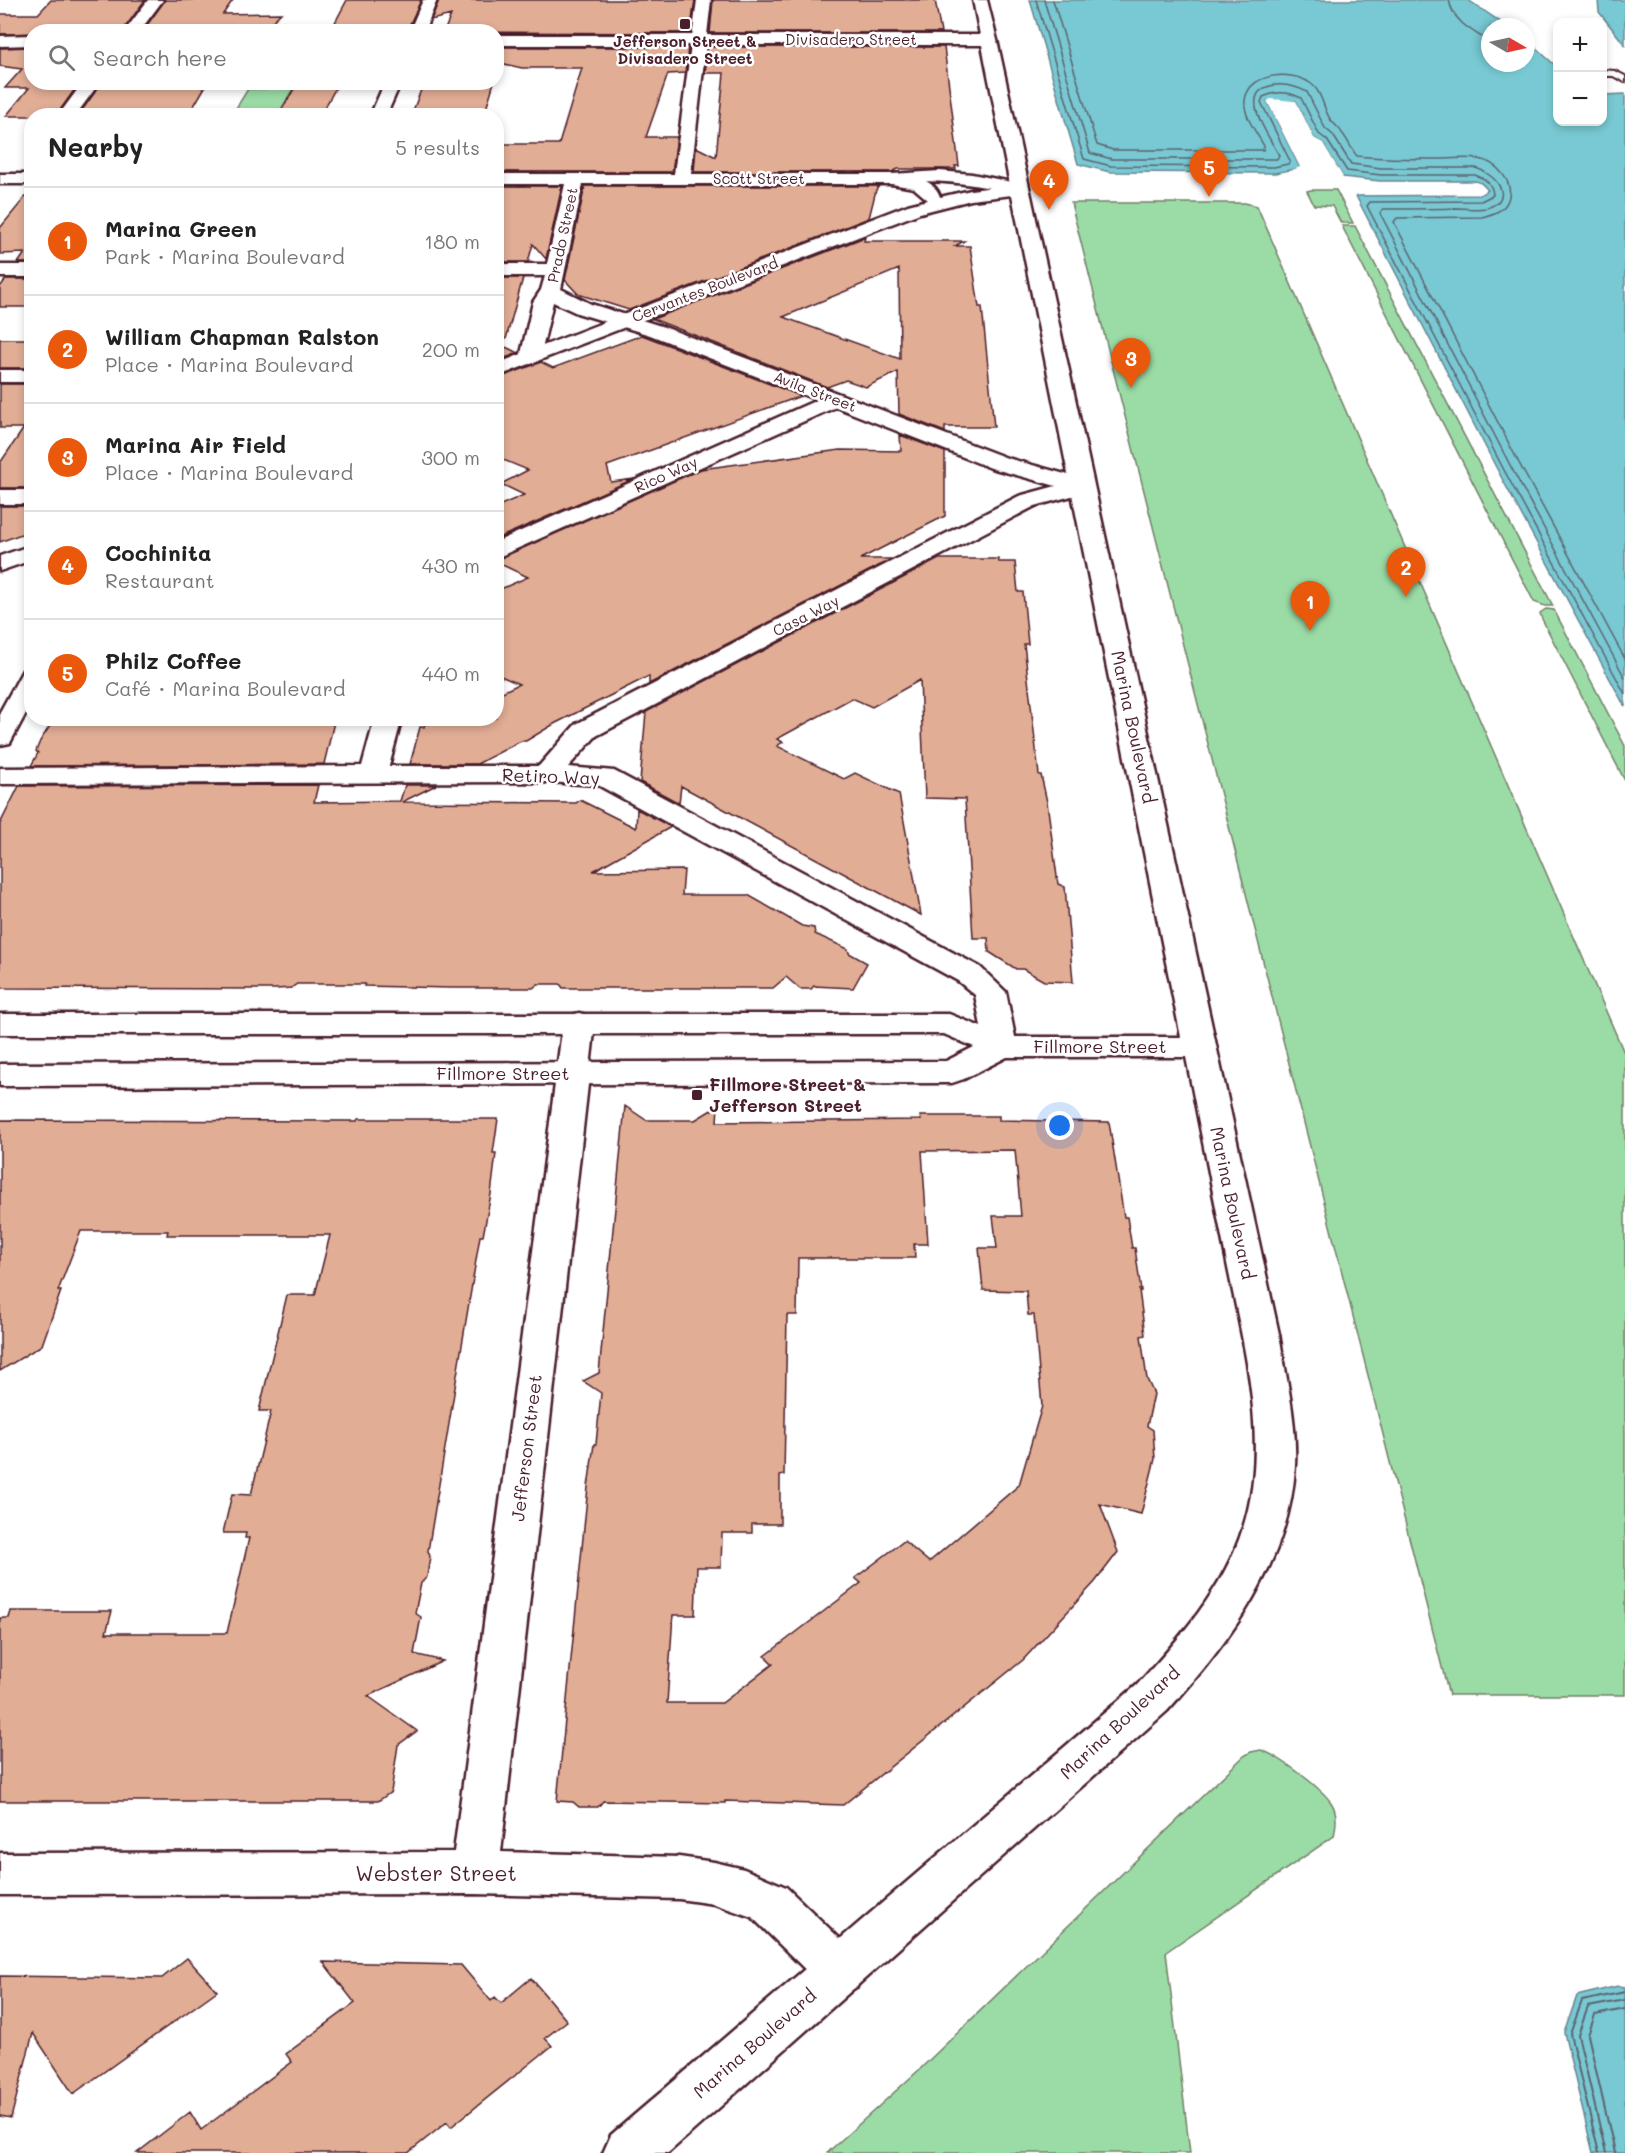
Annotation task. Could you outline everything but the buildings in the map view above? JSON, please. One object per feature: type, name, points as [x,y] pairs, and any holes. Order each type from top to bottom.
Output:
[{"type":"street","points":[[137,24],[156,0]]},
{"type":"street","points":[[420,24],[430,0]]},
{"type":"street","points":[[682,179],[704,0]]},
{"type":"street","name":"Marina Boulevard","points":[[629,2153],[1152,1698],[1177,1672],[1205,1636],[1242,1576],[1259,1539],[1271,1502],[1275,1467],[1275,1431],[1260,1334],[1082,486],[1014,209],[989,40],[980,0]]},
{"type":"street","points":[[0,40],[24,40]]},
{"type":"street","name":"Divisadero Street","points":[[504,40],[989,40]]},
{"type":"street","points":[[72,108],[86,90]]},
{"type":"street","points":[[382,108],[389,90]]},
{"type":"street","name":"Scott Street","points":[[504,179],[955,177],[1014,209]]},
{"type":"street","name":"Prado Street","points":[[531,358],[543,302],[551,290],[556,270],[575,179]]},
{"type":"street","points":[[892,179],[916,183],[937,200],[1014,209]]},
{"type":"street","name":"Cervantes Boulevard","points":[[504,368],[937,200],[978,193],[1014,209]]},
{"type":"street","points":[[504,270],[556,270]]},
{"type":"street","points":[[0,271],[24,271]]},
{"type":"street","name":"Avila Street","points":[[551,290],[561,298],[657,331],[999,463],[1082,486]]},
{"type":"street","points":[[0,376],[24,376]]},
{"type":"street","name":"Rico Way","points":[[504,547],[835,400]]},
{"type":"street","name":"Casa Way","points":[[547,774],[586,730],[1027,501],[1082,486]]},
{"type":"street","points":[[0,497],[24,497]]},
{"type":"street","points":[[0,566],[24,556]]},
{"type":"street","points":[[0,566],[24,566]]},
{"type":"street","points":[[0,737],[24,691]]},
{"type":"street","points":[[374,775],[387,726]]},
{"type":"street","name":"Retiro Way","points":[[0,776],[594,775],[615,782],[969,974],[990,992],[1001,1047]]},
{"type":"street","name":"Jefferson Street","points":[[475,1873],[579,1023]]},
{"type":"street","name":"Fillmore Street","points":[[0,1024],[949,1024],[1001,1047],[1199,1047]]},
{"type":"street","name":"Fillmore Street","points":[[0,1075],[952,1072],[1001,1047]]},
{"type":"street","name":"Webster Street","points":[[0,1874],[475,1873],[679,1878],[734,1888],[769,1902],[840,1971]]},
{"type":"lane","points":[[1606,72],[1625,80]]},
{"type":"lane","points":[[1612,84],[1625,80]]},
{"type":"green space","points":[[247,90],[292,90],[282,108],[236,108]]},
{"type":"green space","points":[[1336,190],[1353,223],[1341,223],[1332,206],[1314,205],[1307,191]]},
{"type":"green space","points":[[1071,203],[1245,203],[1257,206],[1625,1055],[1625,1695],[1449,1695]]},
{"type":"green space","points":[[1342,226],[1355,226],[1553,606],[1534,602]]},
{"type":"green space","points":[[1546,609],[1554,610],[1625,746],[1625,781],[1542,619],[1540,613]]},
{"type":"green space","points":[[1261,1750],[1289,1766],[1327,1797],[1335,1812],[1335,1832],[1334,1836],[1166,1952],[1190,2153],[827,2153],[919,2070],[1244,1756]]},
{"type":"water","points":[[1030,0],[1468,0],[1495,18],[1481,18],[1481,72],[1535,72],[1535,47],[1553,63],[1553,126],[1607,126],[1607,95],[1625,94],[1625,707],[1499,473],[1356,196],[1480,195],[1488,190],[1481,183],[1475,181],[1380,181],[1343,177],[1323,143],[1314,138],[1296,101],[1267,101],[1300,168],[1275,173],[1110,172],[1078,164]]},
{"type":"water","points":[[1598,0],[1625,0],[1625,45],[1607,22],[1607,18],[1604,18],[1599,12]]},
{"type":"water","points":[[1618,1986],[1625,1987],[1625,2153],[1593,2153],[1564,2033],[1577,1996]]},
{"type":"pier","points":[[1271,99],[1296,101],[1314,138],[1323,143],[1343,177],[1340,177],[1320,145],[1312,139],[1294,104],[1272,102],[1303,167],[1301,171],[1292,170],[1300,167],[1267,101]]},
{"type":"place","name":"Jefferson Street & Divisadero Street","points":[[685,24]]},
{"type":"place","name":"Philz Coffee","points":[[1209,197]]},
{"type":"place","name":"Cochinita","points":[[1049,210]]},
{"type":"place","name":"Marina Air Field","points":[[1131,388]]},
{"type":"place","name":"William Chapman Ralston","points":[[1406,597]]},
{"type":"place","name":"Marina Green","points":[[1310,631]]},
{"type":"place","name":"Fillmore Street & Jefferson Street","points":[[697,1095]]}]
